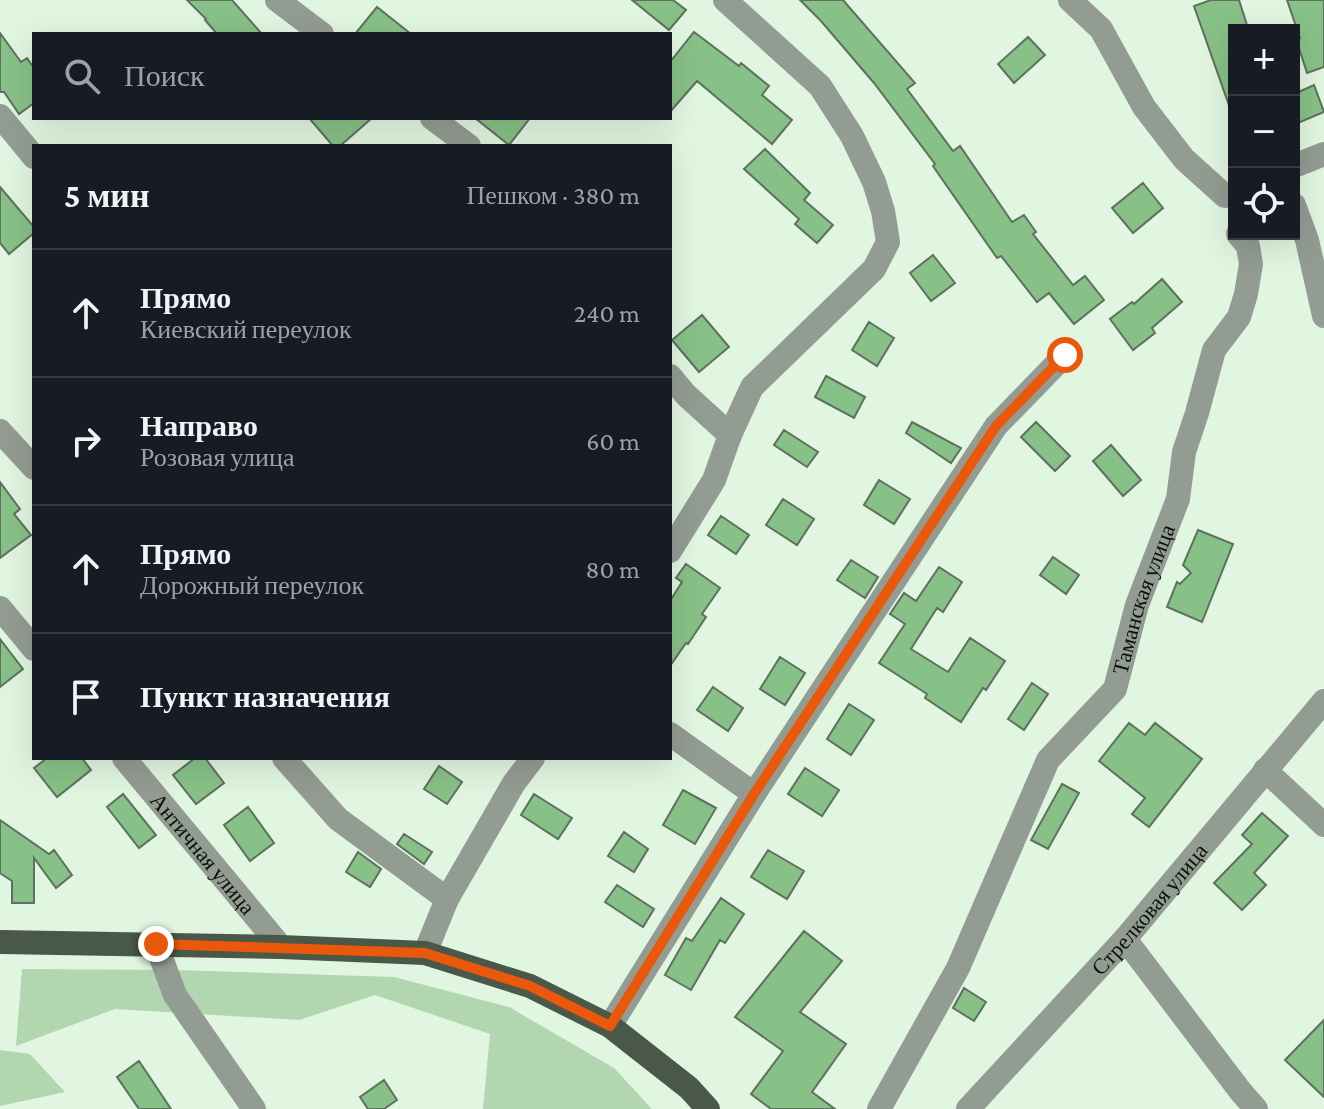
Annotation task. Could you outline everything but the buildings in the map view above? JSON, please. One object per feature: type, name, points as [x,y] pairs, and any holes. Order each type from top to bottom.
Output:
[{"type":"main road","points":[[0,942],[425,953],[530,986],[610,1026],[689,1088],[708,1109]]},
{"type":"street","points":[[277,0],[319,32]]},
{"type":"street","points":[[672,548],[714,480],[752,387],[874,269],[888,242],[874,182],[852,136],[820,86],[725,0]]},
{"type":"street","points":[[1070,0],[1101,29],[1144,107],[1184,159],[1228,192]]},
{"type":"street","points":[[0,116],[32,155]]},
{"type":"street","points":[[435,120],[466,144]]},
{"type":"street","points":[[1300,164],[1324,154]]},
{"type":"street","points":[[1300,221],[1324,316]]},
{"type":"street","name":"Таманская улица","points":[[879,1109],[958,968],[1048,760],[1115,689],[1137,605],[1178,499],[1184,452],[1214,350],[1239,317],[1246,294],[1251,264],[1248,246],[1243,240]]},
{"type":"street","points":[[610,1026],[754,794],[996,426],[1065,355]]},
{"type":"street","points":[[672,378],[730,435]]},
{"type":"street","points":[[0,431],[32,466]]},
{"type":"street","points":[[0,608],[32,647]]},
{"type":"street","name":"Стрелковая улица","points":[[968,1109],[1125,939],[1324,701]]},
{"type":"street","points":[[672,735],[754,794]]},
{"type":"street","name":"Античная улица","points":[[126,760],[281,947]]},
{"type":"street","points":[[286,760],[338,819],[447,899]]},
{"type":"street","points":[[425,953],[447,899],[514,783],[531,760]]},
{"type":"street","points":[[1265,770],[1324,825]]},
{"type":"street","points":[[1125,939],[1256,1109]]},
{"type":"street","points":[[156,944],[175,995],[254,1109]]},
{"type":"green space","points":[[22,969],[394,977],[509,1007],[614,1068],[652,1109],[483,1109],[490,1034],[375,995],[299,1020],[115,1009],[16,1046]]},
{"type":"green space","points":[[0,1050],[30,1054],[65,1092],[0,1106]]},
{"type":"route","points":[[156,944],[425,953],[530,986],[610,1026],[754,794],[996,426],[1065,355]]}]
